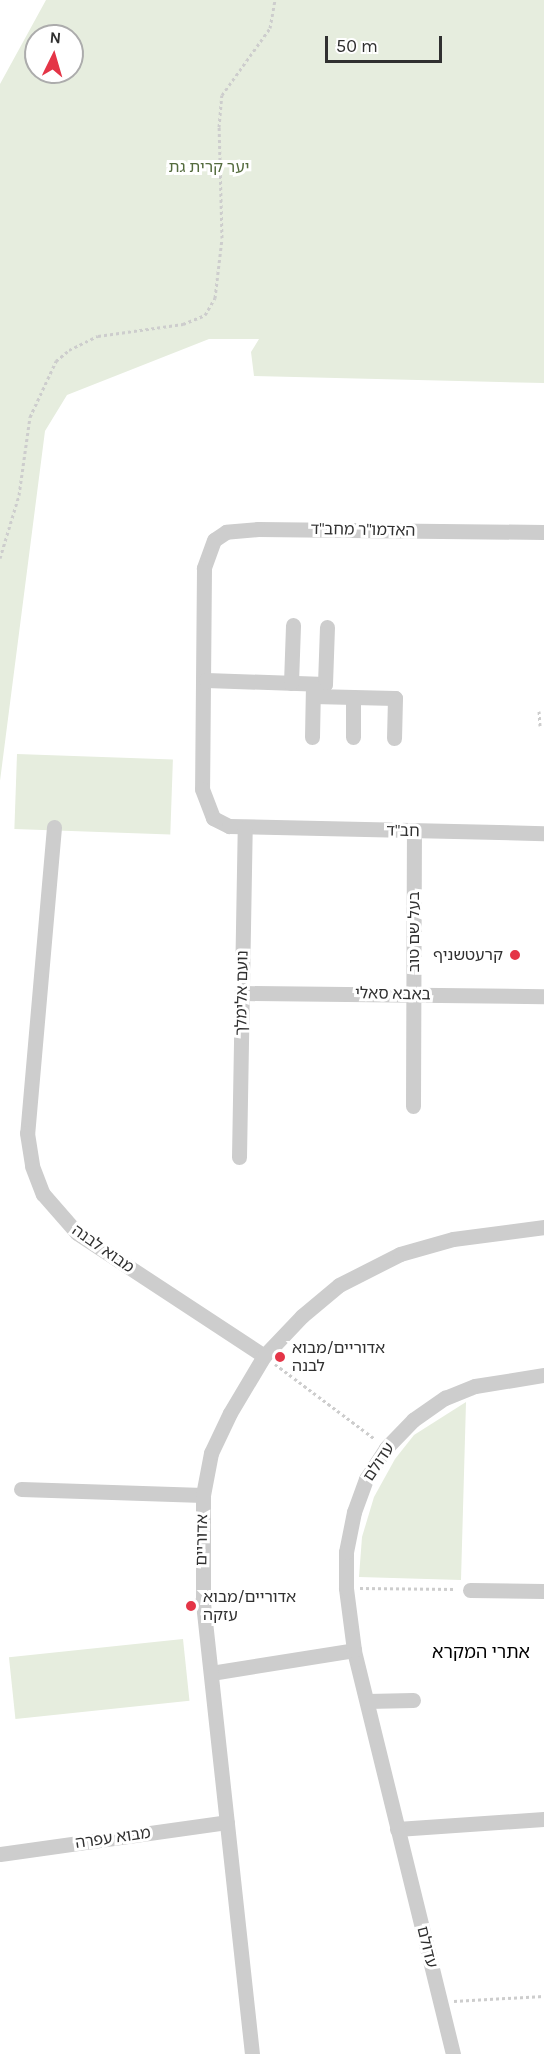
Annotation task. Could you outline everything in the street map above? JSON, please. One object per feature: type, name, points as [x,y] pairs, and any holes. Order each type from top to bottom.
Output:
[{"type":"street","name":"האדמו\"ר מחב\"ד","points":[[206,680],[204,568],[214,540],[240,529],[544,532]]},
{"type":"street","points":[[291,683],[293,625]]},
{"type":"street","points":[[313,690],[326,684],[327,627]]},
{"type":"street","points":[[245,828],[229,826],[213,818],[202,789],[206,680],[291,683],[313,690],[353,697],[395,698],[394,738]]},
{"type":"street","points":[[312,737],[313,690]]},
{"type":"street","points":[[353,697],[353,737]]},
{"type":"street","name":"מבוא לבנה","points":[[54,827],[27,1133],[36,1175],[43,1194],[77,1233],[264,1356]]},
{"type":"street","name":"חב\"ד","points":[[245,828],[544,833]]},
{"type":"street","name":"נועם אלימלך","points":[[239,1158],[245,828]]},
{"type":"street","name":"בעל שם טוב","points":[[413,1106],[414,831]]},
{"type":"street","name":"באבא סאלי","points":[[242,993],[544,996]]},
{"type":"street","name":"אדוריים","points":[[252,2054],[203,1600],[203,1495],[211,1453],[230,1413],[264,1356],[302,1316],[339,1285],[400,1254],[453,1239],[544,1227]]},
{"type":"street","name":"עדולם","points":[[453,2054],[354,1650],[346,1588],[346,1552],[354,1512],[366,1479],[386,1448],[412,1420],[445,1398],[475,1386],[544,1376]]},
{"type":"street","points":[[21,1489],[203,1495]]},
{"type":"street","points":[[470,1590],[544,1591]]},
{"type":"street","points":[[211,1672],[354,1650]]},
{"type":"street","points":[[367,1701],[412,1700]]},
{"type":"street","points":[[397,1829],[544,1819]]},
{"type":"street","name":"מבוא עפרה","points":[[0,1854],[227,1822]]},
{"type":"path","points":[[0,558],[19,495],[30,417],[56,361],[69,350],[98,336],[183,324],[205,315],[215,298],[222,238],[219,127],[222,95],[270,28],[275,0]]},
{"type":"path","points":[[539,711],[540,726]]},
{"type":"path","points":[[264,1356],[386,1448]]},
{"type":"path","points":[[346,1588],[470,1590]]},
{"type":"path","points":[[440,2002],[544,1996]]},
{"type":"green space","name":"יער קרית גת","points":[[46,0],[544,0],[544,383],[254,376],[251,352],[259,339],[209,339],[67,395],[45,431],[0,781],[0,84],[24,40],[24,84],[84,84],[84,24],[33,24]]},
{"type":"green space","points":[[17,754],[173,759],[170,834],[14,829]]},
{"type":"green space","points":[[466,1402],[461,1580],[359,1577],[362,1537],[374,1497],[395,1459],[414,1435]]},
{"type":"green space","points":[[183,1639],[189,1701],[15,1719],[9,1657]]},
{"type":"place","name":"קרעטשניף","points":[[515,955]]},
{"type":"place","name":"אדוריים/מבוא לבנה","points":[[280,1357]]},
{"type":"place","name":"אדוריים/מבוא עזקה","points":[[191,1606]]},
{"type":"district","name":"אתרי המקרא","points":[[481,1652]]}]
